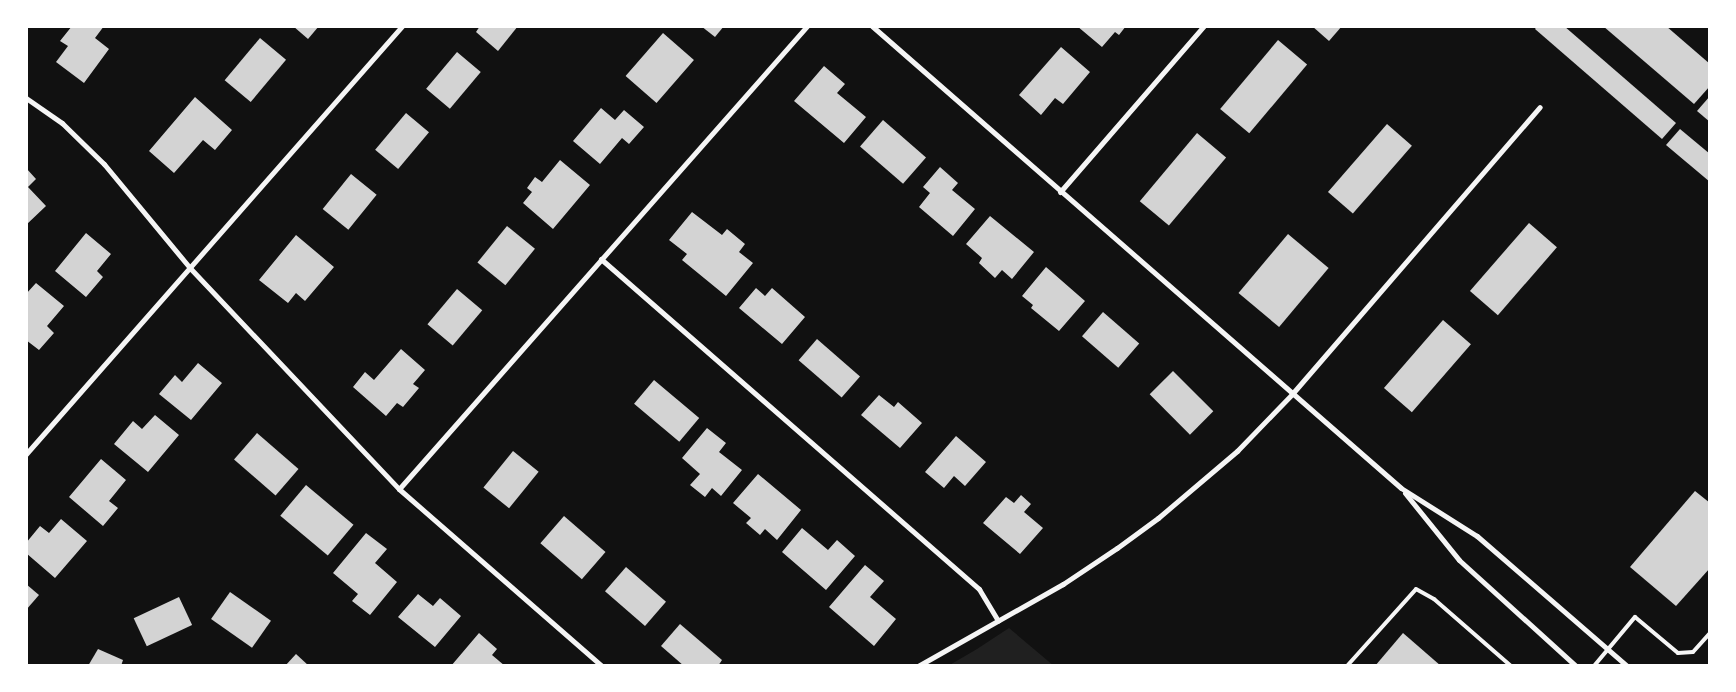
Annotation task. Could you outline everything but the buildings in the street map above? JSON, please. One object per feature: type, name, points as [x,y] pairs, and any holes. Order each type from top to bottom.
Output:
[{"type":"street","points":[[26,454],[402,26]]},
{"type":"street","points":[[399,489],[807,26]]},
{"type":"street","points":[[872,26],[1401,488],[1477,536],[1627,666]]},
{"type":"street","points":[[1060,192],[1204,26]]},
{"type":"street","points":[[26,98],[62,123],[104,164],[190,268],[399,489],[602,666]]},
{"type":"street","points":[[918,666],[1063,584],[1158,518],[1237,451],[1292,394],[1540,107]]},
{"type":"street","points":[[601,259],[979,589],[998,621]]},
{"type":"street","points":[[1401,488],[1459,560],[1576,666]]},
{"type":"lane","points":[[1348,666],[1416,589],[1434,599],[1511,666]]},
{"type":"lane","points":[[1594,666],[1635,617],[1678,653],[1693,652],[1710,633]]},
{"type":"shaded area","points":[[1009,628],[1054,666],[948,666],[977,649]]}]
